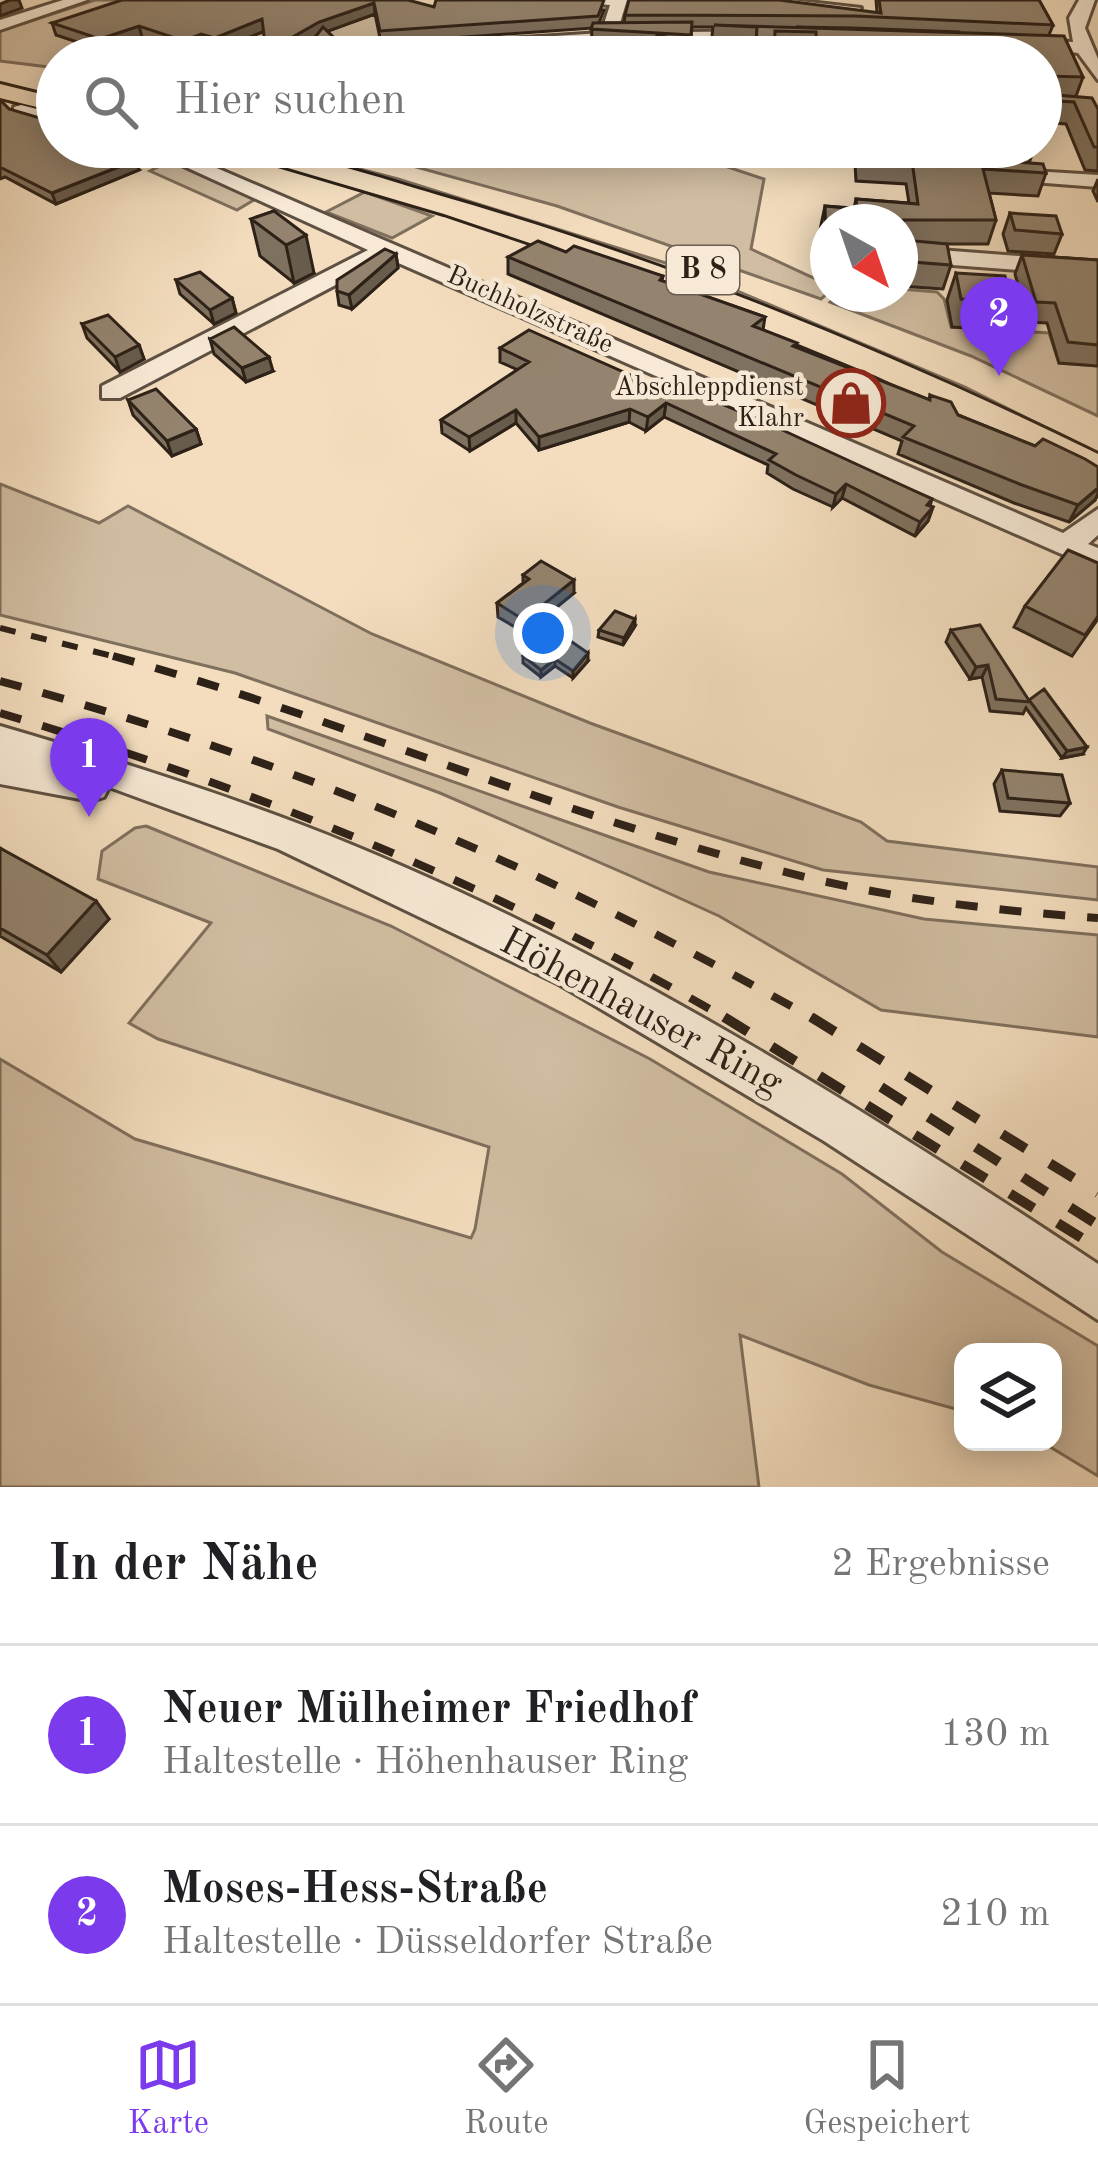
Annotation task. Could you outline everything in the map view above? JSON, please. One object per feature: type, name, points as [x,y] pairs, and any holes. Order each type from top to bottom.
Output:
[{"type":"main road","points":[[0,77],[36,86]]},
{"type":"main road","points":[[0,91],[36,100]]},
{"type":"main road","name":"B 8","points":[[309,168],[493,217],[669,277],[858,354],[1098,469]]},
{"type":"main road","name":"B 8","points":[[371,168],[510,206],[705,271],[890,346],[1098,443]]},
{"type":"street","points":[[0,25],[79,0]]},
{"type":"street","points":[[547,0],[619,0],[608,36],[784,36]]},
{"type":"street","points":[[705,0],[853,11]]},
{"type":"street","points":[[1088,6],[1076,29],[1098,75]]},
{"type":"street","points":[[1062,47],[1084,48]]},
{"type":"street","points":[[21,111],[36,115]]},
{"type":"street","name":"Buchholzstraße","points":[[201,168],[1098,560]]},
{"type":"street","points":[[988,174],[1098,181]]},
{"type":"street","points":[[111,392],[389,248]]},
{"type":"street","points":[[918,255],[1098,269]]},
{"type":"street","points":[[1066,546],[1098,519]]},
{"type":"street","name":"Höhenhauser Ring","points":[[0,740],[154,788],[332,856],[541,955],[834,1117],[1098,1294]]},
{"type":"street","name":"Höhenhauser Ring","points":[[0,769],[85,785],[154,788]]},
{"type":"shaded area","points":[[95,0],[409,0],[382,36],[36,36],[36,65],[0,61],[0,31]]},
{"type":"shaded area","points":[[187,168],[259,197],[237,210],[150,171]]},
{"type":"shaded area","points":[[335,168],[356,168],[398,179],[685,269],[965,387],[1098,454],[881,353],[777,313]]},
{"type":"shaded area","points":[[420,168],[731,168],[764,179],[751,249],[810,276],[810,295],[557,206]]},
{"type":"shaded area","points":[[365,192],[432,216],[392,238],[326,212]]},
{"type":"shaded area","points":[[918,290],[937,292],[944,299],[951,327],[1049,333],[1059,363],[1098,366],[1098,416],[971,356],[856,312],[918,312]]},
{"type":"shaded area","points":[[0,484],[99,523],[128,506],[372,634],[590,723],[861,822],[887,841],[1098,867],[1098,900],[823,870],[618,807],[235,673],[0,615]]},
{"type":"shaded area","points":[[267,716],[709,872],[924,919],[1098,935],[1098,1037],[881,1010],[719,916],[440,793],[268,729]]},
{"type":"shaded area","points":[[146,826],[391,926],[650,1059],[842,1174],[942,1252],[1098,1346],[1098,1476],[1057,1451],[1062,1451],[1062,1343],[954,1343],[954,1409],[869,1385],[740,1335],[759,1487],[0,1487],[0,1059],[135,1139],[471,1238],[475,1229],[489,1147],[158,1039],[129,1023],[211,923],[98,879],[102,851],[135,828]]},
{"type":"building","points":[[122,0],[408,0],[434,7],[436,0],[604,0],[598,16],[380,31],[374,3],[294,36],[264,36],[262,19],[220,36],[169,36],[139,26],[109,36],[91,36],[52,23]]},
{"type":"building","points":[[629,0],[779,0],[881,13],[879,0],[1039,0],[1053,25],[855,16],[625,15]]},
{"type":"building","points":[[692,22],[691,35],[591,29],[593,23]]},
{"type":"building","points":[[714,25],[1064,36],[1083,77],[1062,76],[1062,36],[816,36],[816,32],[775,31],[775,36],[756,36],[757,27]]},
{"type":"building","points":[[1062,95],[1092,98],[1098,109],[1098,147],[1094,147],[1074,102],[1062,101]]},
{"type":"building","points":[[0,100],[9,109],[36,117],[36,168],[116,168],[52,193],[0,167]]},
{"type":"building","points":[[913,168],[1044,168],[1046,173],[983,169],[996,220],[918,220]]},
{"type":"building","points":[[856,199],[918,204],[856,204]]},
{"type":"building","points":[[274,211],[306,235],[286,245],[251,219]]},
{"type":"building","points":[[1010,213],[1056,216],[1062,234],[1015,230]]},
{"type":"building","points":[[538,241],[566,252],[574,246],[663,276],[660,280],[765,317],[753,326],[797,343],[793,346],[930,400],[930,395],[951,402],[958,415],[1035,446],[1043,439],[1098,467],[1098,488],[1078,505],[1022,485],[903,437],[914,426],[508,257]]},
{"type":"building","points":[[918,241],[947,244],[951,265],[918,262]]},
{"type":"building","points":[[385,249],[396,254],[349,295],[337,291],[337,280]]},
{"type":"building","points":[[1022,255],[1098,260],[1098,345],[1068,342],[1055,303],[1036,302]]},
{"type":"building","points":[[200,272],[232,298],[210,310],[176,280]]},
{"type":"building","points":[[956,273],[1005,276],[1012,303],[961,299]]},
{"type":"building","points":[[108,315],[139,345],[115,357],[82,324]]},
{"type":"building","points":[[234,327],[269,357],[242,368],[210,339]]},
{"type":"building","points":[[529,330],[653,385],[662,379],[765,422],[932,499],[927,505],[933,507],[920,522],[846,484],[836,494],[769,460],[776,454],[666,403],[648,417],[630,409],[539,437],[516,410],[469,437],[441,420],[529,362],[500,348]]},
{"type":"building","points":[[156,389],[196,429],[167,441],[128,400]]},
{"type":"building","points":[[1068,550],[1098,563],[1098,616],[1085,635],[1025,606]]},
{"type":"building","points":[[541,561],[574,580],[524,620],[497,603],[529,579],[523,575]]},
{"type":"building","points":[[615,611],[635,619],[624,638],[599,630]]},
{"type":"building","points":[[980,625],[1030,702],[996,699],[988,665],[976,667],[951,630]]},
{"type":"building","points":[[556,631],[588,653],[573,671],[555,659],[541,670],[523,656]]},
{"type":"building","points":[[1044,689],[1087,747],[1067,751],[1029,700]]},
{"type":"building","points":[[1002,770],[1062,775],[1070,803],[1008,798]]},
{"type":"building","points":[[0,848],[96,901],[47,955],[0,928]]},
{"type":"railway","points":[[0,628],[119,658]]},
{"type":"railway","points":[[113,656],[119,658]]},
{"type":"railway","points":[[119,658],[124,659]]},
{"type":"railway","points":[[119,658],[729,857],[887,894],[1098,918]]},
{"type":"railway","points":[[0,681],[216,747],[419,824],[617,915],[815,1019]]},
{"type":"railway","points":[[0,713],[189,774],[374,845],[554,927],[728,1019]]},
{"type":"railway","points":[[724,1017],[728,1019]]},
{"type":"railway","points":[[811,1017],[815,1019]]},
{"type":"railway","points":[[728,1019],[1098,1248]]},
{"type":"railway","points":[[815,1019],[1098,1193]]},
{"type":"railway","points":[[881,1087],[1098,1225]]},
{"type":"place","name":"Moses-Hess-Straße","points":[[999,376]]},
{"type":"place","name":"Abschleppdienst Klahr","points":[[851,403]]},
{"type":"place","name":"Neuer Mülheimer Friedhof","points":[[89,817]]}]
